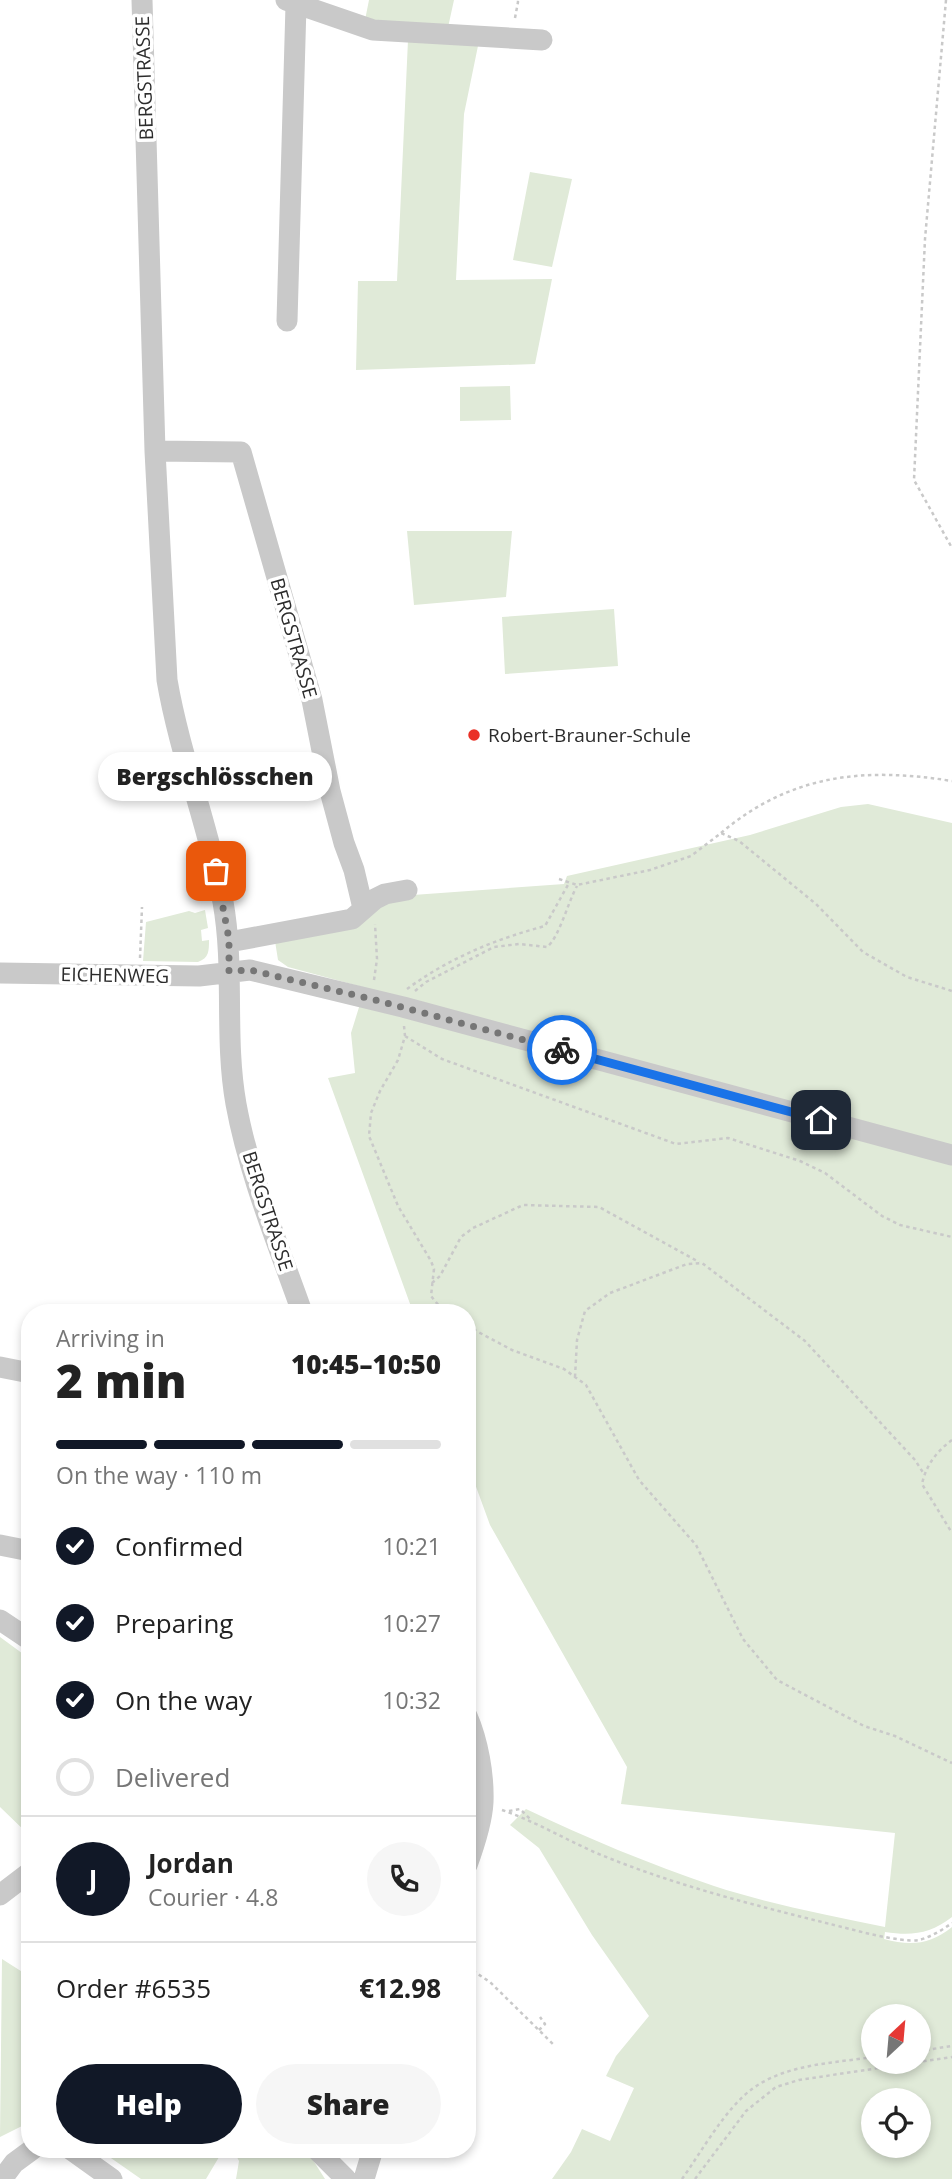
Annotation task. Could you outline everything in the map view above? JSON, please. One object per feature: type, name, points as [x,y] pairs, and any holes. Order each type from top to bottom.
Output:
[{"type":"street","name":"BERGSTRASSE","points":[[142,0],[155,451],[167,680],[174,718],[211,848],[229,942],[231,1060],[236,1104],[262,1200],[299,1304]]},
{"type":"street","points":[[287,321],[291,2],[373,30],[542,40]]},
{"type":"street","name":"BERGSTRASSE","points":[[155,451],[241,452],[312,700],[330,791],[363,908]]},
{"type":"street","points":[[229,942],[352,919],[363,908],[385,894],[407,890]]},
{"type":"street","name":"EICHENWEG","points":[[0,973],[199,976],[250,970],[403,1007],[952,1155]]},
{"type":"street","points":[[0,973],[0,985]]},
{"type":"street","points":[[0,1367],[21,1371]]},
{"type":"street","points":[[0,1545],[21,1549]]},
{"type":"street","points":[[0,1620],[21,1634]]},
{"type":"street","points":[[476,1772],[483,1801],[476,1829]]},
{"type":"street","points":[[0,1895],[21,1879]]},
{"type":"street","points":[[2,2179],[21,2158]]},
{"type":"street","points":[[83,2158],[112,2179]]},
{"type":"street","points":[[325,2158],[346,2179]]},
{"type":"street","points":[[364,2179],[370,2158]]},
{"type":"path","points":[[946,0],[925,239],[914,480],[952,548]]},
{"type":"path","points":[[559,880],[577,885],[650,870],[691,856],[739,817],[767,800],[792,788],[826,779],[899,775],[952,781]]},
{"type":"path","points":[[721,833],[739,841],[816,904],[863,952],[907,977],[952,991]]},
{"type":"path","points":[[403,1007],[404,991],[457,958],[507,936],[545,926],[569,883]]},
{"type":"path","points":[[403,1007],[410,995],[426,982],[494,947],[519,944],[547,947],[553,943],[577,885]]},
{"type":"path","points":[[141,941],[142,907]]},
{"type":"path","points":[[363,908],[374,918],[377,933],[377,959],[371,999]]},
{"type":"path","points":[[436,1304],[431,1296],[434,1269],[431,1261],[398,1206],[369,1136],[371,1112],[398,1060],[405,1036],[442,1059],[676,1144],[728,1138],[800,1161],[825,1172],[882,1216],[900,1225],[952,1237]]},
{"type":"path","points":[[432,1283],[440,1276],[461,1237],[473,1228],[523,1205],[599,1207],[702,1263],[805,1341],[915,1460],[924,1474]]},
{"type":"path","points":[[575,1377],[577,1340],[585,1311],[610,1293],[687,1264],[702,1263]]},
{"type":"path","points":[[476,1331],[512,1350],[564,1369],[586,1385],[639,1480],[696,1545],[743,1639],[777,1680],[864,1726],[895,1735],[952,1763]]},
{"type":"path","points":[[952,1440],[942,1447],[929,1464],[922,1484],[952,1533]]},
{"type":"path","points":[[508,1812],[520,1809],[532,1821]]},
{"type":"path","points":[[519,1816],[594,1852],[671,1880],[850,1929],[909,1940],[932,1935],[952,1923]]},
{"type":"path","points":[[476,1973],[490,1982],[555,2046]]},
{"type":"path","points":[[539,2030],[545,2024],[540,2017]]},
{"type":"path","points":[[931,2049],[952,2046]]},
{"type":"path","points":[[695,2179],[746,2111],[776,2087],[799,2080],[952,2057]]},
{"type":"path","points":[[682,2179],[736,2103],[752,2088],[801,2068],[861,2059]]},
{"type":"green space","points":[[369,0],[454,0],[447,32],[364,25]]},
{"type":"green space","points":[[408,40],[479,41],[464,114],[456,280],[552,279],[535,364],[356,370],[358,281],[397,281]]},
{"type":"green space","points":[[530,172],[572,179],[552,267],[513,260]]},
{"type":"green space","points":[[510,386],[511,420],[460,421],[460,387]]},
{"type":"green space","points":[[407,531],[512,531],[506,597],[414,605]]},
{"type":"green space","points":[[614,609],[618,666],[505,674],[502,617]]},
{"type":"green space","points":[[868,804],[952,823],[952,1145],[288,967],[278,960],[275,941],[385,902],[413,895],[564,884],[567,876],[750,835],[841,807]]},
{"type":"green space","points":[[205,910],[208,928],[201,930],[202,941],[209,940],[209,944],[208,954],[204,958],[198,962],[143,961],[146,922],[189,911],[195,913]]},
{"type":"green space","points":[[360,1004],[952,1164],[952,1917],[936,1927],[920,1932],[885,1932],[884,1939],[903,1943],[928,1941],[952,1927],[952,2179],[552,2179],[571,2152],[582,2129],[610,2141],[634,2088],[606,2076],[616,2056],[649,2016],[592,1935],[539,1848],[510,1825],[526,1809],[618,1850],[714,1886],[777,1904],[885,1927],[895,1833],[621,1804],[627,1767],[490,1525],[476,1487],[476,1304],[410,1304],[328,1078],[355,1073],[351,1033]]},
{"type":"green space","points":[[0,1637],[21,1652],[21,1827],[0,1807]]},
{"type":"green space","points":[[2,1959],[21,1971],[21,2126],[0,2137]]},
{"type":"green space","points":[[111,2158],[218,2158],[206,2179],[141,2179]]},
{"type":"green space","points":[[238,2158],[312,2158],[325,2179],[236,2179]]},
{"type":"way so far","points":[[216,871],[229,939],[229,971],[250,970],[562,1050]]},
{"type":"place","name":"Robert-Brauner-Schule","points":[[474,735]]},
{"type":"place","name":"Bergschlösschen","points":[[216,871]]},
{"type":"route","points":[[562,1050],[821,1120]]}]
